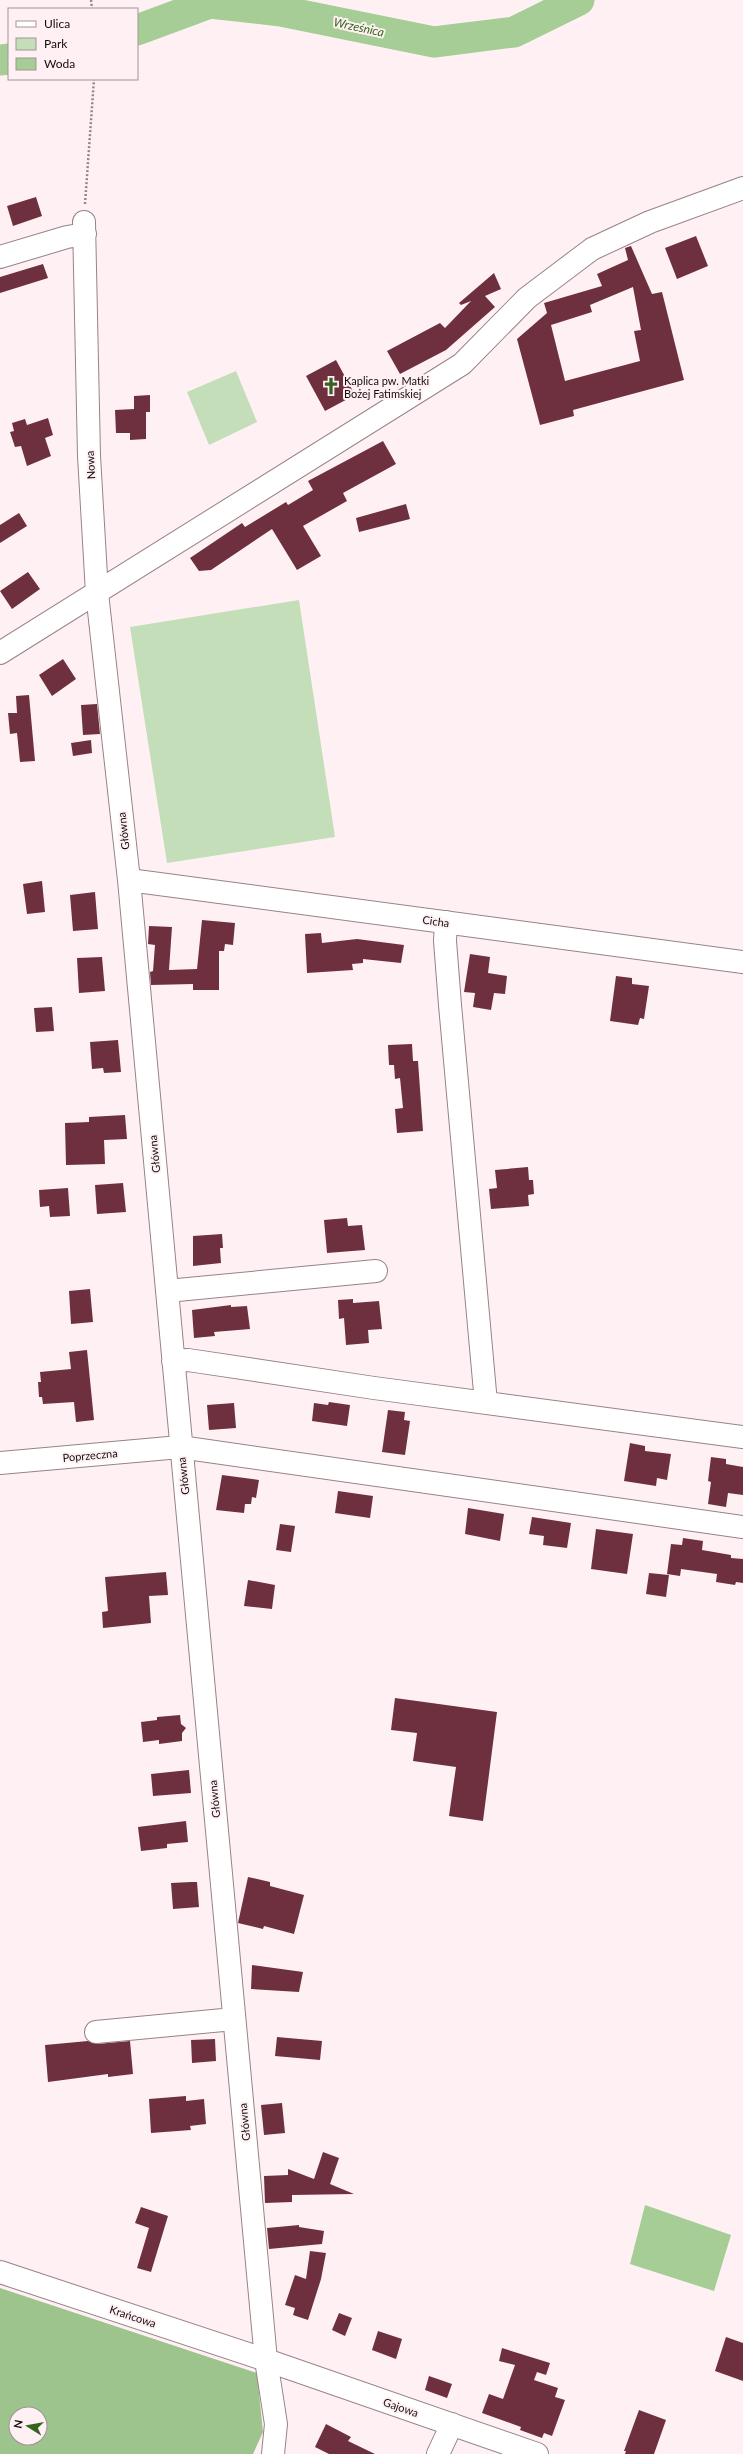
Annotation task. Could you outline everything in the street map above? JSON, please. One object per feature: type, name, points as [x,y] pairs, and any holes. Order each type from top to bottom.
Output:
[{"type":"street","points":[[0,653],[462,364],[527,298],[592,249],[650,222],[743,188]]},
{"type":"street","points":[[0,257],[67,237],[84,228]]},
{"type":"street","name":"Nowa","points":[[84,228],[89,456],[97,593]]},
{"type":"street","name":"Główna","points":[[97,593],[129,880],[180,1447],[266,2360],[276,2424],[273,2454]]},
{"type":"street","name":"Cicha","points":[[129,880],[743,962]]},
{"type":"street","points":[[446,922],[444,941],[450,1013],[486,1402]]},
{"type":"street","points":[[167,1291],[376,1271]]},
{"type":"street","points":[[173,1361],[188,1360],[743,1437]]},
{"type":"street","name":"Poprzeczna","points":[[0,1463],[180,1447],[743,1527]]},
{"type":"street","points":[[96,2032],[234,2019]]},
{"type":"street","name":"Krańcowa","points":[[0,2272],[266,2360]]},
{"type":"street","name":"Gajowa","points":[[266,2360],[537,2454]]},
{"type":"street","points":[[438,2454],[452,2424]]},
{"type":"path","points":[[84,228],[94,80]]},
{"type":"green space","points":[[236,371],[257,422],[209,445],[187,392]]},
{"type":"green space","points":[[299,600],[335,837],[167,863],[130,627]]},
{"type":"shaded area","points":[[0,2288],[257,2373],[263,2432],[253,2454],[0,2454]]},
{"type":"water","points":[[645,2205],[731,2235],[714,2291],[630,2264]]},
{"type":"building","points":[[36,197],[42,216],[13,226],[7,206]]},
{"type":"building","points":[[696,236],[708,266],[677,279],[665,248]]},
{"type":"building","points":[[631,246],[652,294],[662,292],[684,380],[573,410],[574,416],[540,425],[517,339],[547,313],[544,303],[602,286],[597,274],[628,260],[625,248]],"holes":[[[633,287],[641,330],[634,331],[640,361],[565,381],[551,325],[592,312],[590,305]]]},
{"type":"building","points":[[43,264],[48,278],[0,293],[0,277]]},
{"type":"building","points":[[494,273],[501,289],[485,296],[495,307],[446,350],[400,374],[387,351],[440,323],[445,328],[471,301],[461,305],[459,303]]},
{"type":"building","name":"Kaplica pw. Matki Bożej Fatimskiej","points":[[336,360],[355,395],[325,411],[306,376]]},
{"type":"building","points":[[150,395],[150,412],[146,412],[146,439],[130,440],[130,433],[116,433],[115,410],[134,409],[134,396]]},
{"type":"building","points":[[48,418],[53,435],[45,438],[51,456],[27,466],[21,446],[15,447],[10,432],[14,431],[12,423],[25,419],[27,425]]},
{"type":"building","points":[[383,441],[396,464],[343,493],[347,501],[303,526],[321,556],[297,570],[272,529],[211,570],[199,571],[190,558],[242,523],[245,527],[286,502],[288,505],[313,490],[308,481]]},
{"type":"building","points":[[406,504],[410,519],[359,532],[356,518]]},
{"type":"building","points":[[19,513],[27,526],[0,543],[0,525]]},
{"type":"building","points":[[28,572],[40,589],[12,609],[0,591]]},
{"type":"building","points":[[63,659],[76,679],[52,696],[39,675]]},
{"type":"building","points":[[29,695],[35,761],[20,762],[17,733],[10,734],[8,713],[17,713],[16,696]]},
{"type":"building","points":[[97,704],[100,734],[83,735],[81,705]]},
{"type":"building","points":[[91,740],[92,753],[73,756],[71,743]]},
{"type":"building","points":[[42,881],[45,912],[27,914],[23,884]]},
{"type":"building","points":[[95,892],[98,929],[73,931],[70,895]]},
{"type":"building","points":[[202,920],[235,923],[233,945],[225,944],[224,951],[219,951],[219,990],[193,990],[193,984],[151,985],[150,972],[153,971],[155,945],[148,944],[149,926],[172,927],[169,970],[197,969]]},
{"type":"building","points":[[321,933],[322,943],[357,939],[404,945],[401,963],[363,959],[363,963],[352,964],[353,970],[307,973],[305,934]]},
{"type":"building","points":[[470,954],[490,957],[488,973],[507,976],[505,994],[494,993],[491,1010],[473,1007],[475,993],[464,992]]},
{"type":"building","points":[[102,957],[105,991],[79,993],[77,958]]},
{"type":"building","points":[[616,976],[632,978],[632,984],[649,986],[644,1019],[640,1018],[638,1025],[610,1021]]},
{"type":"building","points":[[52,1007],[54,1031],[36,1032],[34,1008]]},
{"type":"building","points":[[118,1040],[121,1072],[104,1073],[103,1068],[92,1069],[90,1042]]},
{"type":"building","points":[[412,1044],[413,1061],[418,1061],[423,1131],[397,1133],[395,1109],[403,1108],[400,1078],[395,1079],[394,1065],[389,1065],[388,1045]]},
{"type":"building","points":[[125,1115],[127,1139],[104,1140],[105,1164],[66,1165],[65,1123],[89,1122],[89,1117]]},
{"type":"building","points":[[528,1167],[529,1180],[533,1180],[534,1194],[528,1195],[529,1206],[491,1209],[489,1189],[497,1188],[495,1170]]},
{"type":"building","points":[[123,1183],[126,1212],[97,1214],[95,1185]]},
{"type":"building","points":[[68,1188],[70,1216],[50,1217],[49,1206],[40,1207],[39,1190]]},
{"type":"building","points":[[347,1218],[348,1226],[362,1225],[365,1250],[327,1253],[324,1220]]},
{"type":"building","points":[[222,1234],[223,1248],[220,1248],[221,1263],[193,1266],[193,1236]]},
{"type":"building","points":[[90,1289],[93,1322],[71,1324],[69,1291]]},
{"type":"building","points":[[353,1299],[353,1303],[379,1301],[382,1329],[368,1330],[369,1343],[346,1345],[344,1318],[339,1319],[338,1300]]},
{"type":"building","points":[[231,1305],[231,1307],[247,1306],[250,1329],[214,1332],[215,1336],[194,1338],[192,1310]]},
{"type":"building","points":[[87,1350],[94,1420],[76,1422],[74,1402],[43,1404],[42,1397],[39,1397],[38,1382],[41,1382],[40,1372],[71,1369],[69,1352]]},
{"type":"building","points":[[329,1402],[350,1405],[347,1426],[312,1421],[314,1403],[328,1405]]},
{"type":"building","points":[[234,1403],[236,1428],[209,1430],[207,1405]]},
{"type":"building","points":[[388,1410],[405,1412],[404,1420],[410,1421],[405,1455],[382,1452]]},
{"type":"building","points":[[630,1443],[645,1446],[645,1451],[671,1454],[667,1480],[657,1478],[656,1486],[624,1481]]},
{"type":"building","points":[[711,1457],[726,1459],[726,1464],[743,1467],[743,1495],[728,1493],[726,1507],[708,1504],[711,1482],[708,1481]]},
{"type":"building","points":[[222,1475],[259,1480],[256,1498],[252,1497],[251,1504],[245,1504],[244,1513],[216,1510]]},
{"type":"building","points":[[338,1491],[373,1496],[370,1518],[335,1513]]},
{"type":"building","points":[[468,1508],[504,1514],[500,1541],[465,1534]]},
{"type":"building","points":[[532,1517],[571,1523],[567,1548],[543,1545],[544,1536],[529,1534]]},
{"type":"building","points":[[280,1524],[295,1526],[291,1552],[276,1550]]},
{"type":"building","points":[[596,1529],[633,1534],[627,1574],[591,1569]]},
{"type":"building","points":[[683,1538],[703,1541],[702,1550],[731,1555],[731,1558],[743,1559],[743,1583],[736,1582],[735,1585],[716,1582],[717,1574],[681,1569],[680,1576],[667,1574],[671,1544],[682,1545]]},
{"type":"building","points":[[166,1572],[168,1595],[149,1596],[151,1623],[103,1628],[102,1612],[108,1611],[105,1577]]},
{"type":"building","points":[[649,1573],[669,1575],[666,1597],[646,1594]]},
{"type":"building","points":[[248,1580],[275,1585],[272,1609],[244,1606]]},
{"type":"building","points":[[395,1698],[497,1712],[483,1821],[449,1816],[456,1767],[413,1761],[417,1733],[391,1730]]},
{"type":"building","points":[[180,1715],[181,1724],[186,1728],[182,1733],[182,1741],[159,1744],[159,1740],[143,1742],[141,1722],[157,1720],[157,1717]]},
{"type":"building","points":[[189,1770],[191,1793],[153,1796],[151,1774]]},
{"type":"building","points":[[186,1821],[188,1842],[167,1844],[167,1848],[141,1851],[138,1827]]},
{"type":"building","points":[[248,1877],[270,1882],[270,1886],[304,1895],[294,1934],[264,1926],[263,1929],[238,1923]]},
{"type":"building","points":[[197,1882],[199,1907],[173,1909],[171,1883]]},
{"type":"building","points":[[252,1965],[303,1972],[299,1992],[251,1989]]},
{"type":"building","points":[[277,2037],[322,2041],[320,2060],[275,2056]]},
{"type":"building","points":[[215,2039],[216,2061],[192,2063],[191,2040]]},
{"type":"building","points":[[88,2041],[97,2044],[130,2041],[133,2074],[108,2077],[108,2074],[48,2082],[45,2045]]},
{"type":"building","points":[[186,2096],[186,2101],[204,2099],[206,2124],[190,2126],[191,2130],[151,2133],[149,2099]]},
{"type":"building","points":[[282,2103],[285,2133],[264,2135],[261,2105]]},
{"type":"building","points":[[323,2152],[339,2158],[330,2184],[354,2194],[292,2195],[292,2202],[265,2203],[264,2176],[288,2175],[288,2169],[314,2179]]},
{"type":"building","points":[[141,2207],[168,2216],[151,2272],[137,2268],[149,2228],[135,2223]]},
{"type":"building","points":[[299,2225],[299,2227],[324,2231],[322,2244],[269,2249],[267,2228]]},
{"type":"building","points":[[310,2251],[326,2253],[321,2279],[308,2320],[293,2315],[295,2308],[285,2305],[295,2275],[306,2279]]},
{"type":"building","points":[[339,2313],[352,2318],[345,2336],[332,2330]]},
{"type":"building","points":[[378,2331],[402,2339],[396,2359],[372,2350]]},
{"type":"building","points":[[726,2337],[743,2343],[743,2381],[715,2371]]},
{"type":"building","points":[[502,2348],[550,2363],[546,2375],[537,2372],[534,2380],[558,2388],[555,2397],[565,2400],[552,2436],[544,2433],[542,2438],[520,2430],[521,2427],[482,2413],[489,2394],[503,2399],[515,2365],[499,2361]]},
{"type":"building","points":[[429,2376],[452,2384],[447,2398],[425,2390]]},
{"type":"building","points":[[639,2410],[666,2420],[654,2454],[625,2454],[626,2451],[624,2451]]},
{"type":"building","points":[[326,2424],[351,2437],[348,2441],[375,2454],[329,2454],[315,2447]]},
{"type":"waterway","name":"Wrześnica","points":[[138,30],[210,3],[281,11],[434,42],[514,32],[579,0]]},
{"type":"waterway","name":"Wrześnica","points":[[0,60],[8,59]]},
{"type":"place","name":"Kaplica pw. Matki Bożej Fatimskiej","points":[[331,386]]}]
